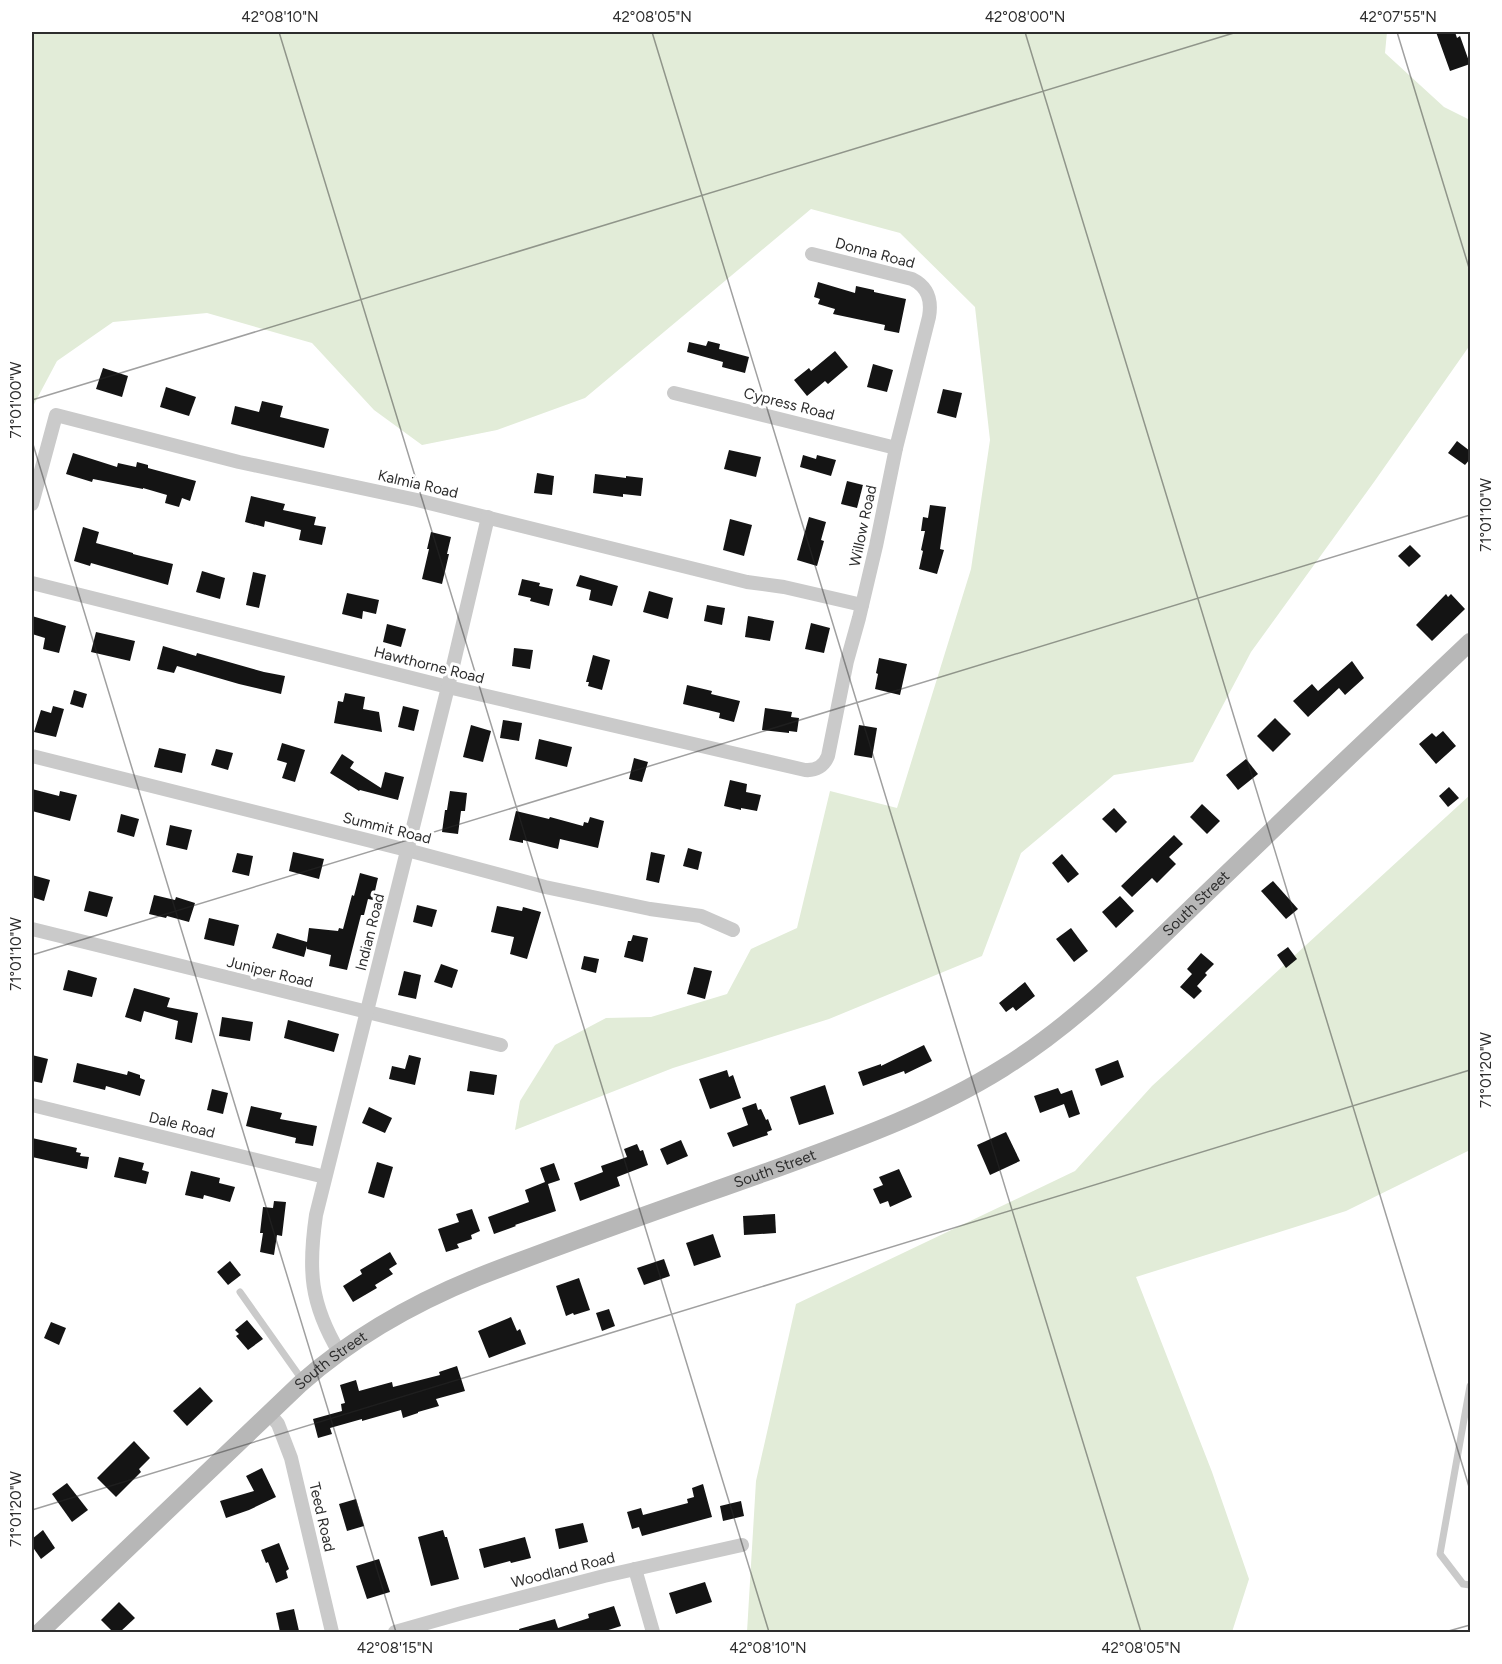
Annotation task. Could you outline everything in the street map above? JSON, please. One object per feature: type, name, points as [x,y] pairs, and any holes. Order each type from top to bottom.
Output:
[{"type":"main road","name":"South Street","points":[[40,1632],[303,1382],[339,1352],[391,1320],[462,1283],[885,1128],[971,1087],[1051,1035],[1097,996],[1470,642]]},
{"type":"street","name":"Donna Road","points":[[812,254],[912,279],[926,290]]},
{"type":"street","name":"Willow Road","points":[[820,767],[828,756],[896,448],[929,317],[930,303],[926,290]]},
{"type":"street","name":"Cypress Road","points":[[674,393],[896,448]]},
{"type":"street","name":"Kalmia Road","points":[[32,504],[56,415],[239,462],[488,517],[747,582],[790,588],[862,605]]},
{"type":"street","name":"Indian Road","points":[[339,1352],[318,1310],[312,1269],[312,1242],[316,1215],[448,687],[488,517]]},
{"type":"street","name":"Hawthorne Road","points":[[32,583],[448,687],[805,770],[820,767]]},
{"type":"street","name":"Summit Road","points":[[32,756],[545,887],[650,909],[701,916],[733,930]]},
{"type":"street","name":"Juniper Road","points":[[32,929],[501,1046]]},
{"type":"street","name":"Dale Road","points":[[32,1105],[325,1177]]},
{"type":"street","name":"Teed Road","points":[[269,1413],[278,1424],[291,1458],[332,1632]]},
{"type":"street","name":"Woodland Road","points":[[395,1632],[634,1569],[742,1545]]},
{"type":"street","points":[[634,1569],[653,1632]]},
{"type":"lane","points":[[240,1292],[303,1382]]},
{"type":"lane","points":[[1470,1386],[1440,1554],[1463,1584],[1470,1585]]},
{"type":"green space","points":[[32,32],[1387,32],[1385,53],[1444,107],[1470,120],[1470,345],[1251,652],[1193,762],[1114,775],[1021,853],[982,956],[829,1019],[673,1068],[515,1130],[520,1101],[555,1045],[606,1018],[651,1017],[727,994],[751,949],[797,928],[830,791],[897,808],[971,569],[990,440],[975,307],[900,233],[811,209],[585,398],[497,430],[422,445],[374,410],[312,343],[207,313],[113,322],[57,361],[32,408]]},
{"type":"green space","points":[[1470,795],[1470,1150],[1346,1211],[1136,1277],[1212,1472],[1249,1579],[1232,1632],[747,1632],[756,1481],[796,1304],[1075,1171],[1152,1086]]},
{"type":"building","points":[[1436,32],[1455,32],[1457,38],[1460,36],[1470,64],[1450,71]]},
{"type":"building","points":[[818,282],[855,293],[856,286],[906,299],[899,333],[884,330],[885,325],[833,314],[835,309],[818,304],[820,299],[814,297]]},
{"type":"building","points":[[708,341],[720,344],[719,349],[749,357],[745,373],[722,367],[723,362],[687,352],[689,342],[706,346]]},
{"type":"building","points":[[835,351],[848,367],[828,384],[825,381],[807,396],[794,380],[809,368],[811,371]]},
{"type":"building","points":[[873,364],[893,370],[887,392],[867,387]]},
{"type":"building","points":[[103,368],[128,376],[122,397],[96,389]]},
{"type":"building","points":[[166,387],[196,397],[189,416],[160,407]]},
{"type":"building","points":[[943,389],[962,393],[956,418],[937,413]]},
{"type":"building","points":[[262,401],[283,406],[280,417],[329,429],[324,448],[231,424],[235,406],[259,412]]},
{"type":"building","points":[[1457,441],[1470,451],[1470,459],[1465,465],[1448,453]]},
{"type":"building","points":[[729,450],[761,457],[756,477],[724,469]]},
{"type":"building","points":[[73,453],[117,467],[118,463],[136,467],[137,462],[148,465],[148,468],[196,481],[190,501],[182,498],[179,507],[165,503],[167,495],[93,479],[92,482],[66,474]]},
{"type":"building","points":[[803,455],[816,459],[817,455],[836,460],[831,476],[800,467]]},
{"type":"building","points":[[537,473],[554,476],[552,495],[534,493]]},
{"type":"building","points":[[595,474],[643,478],[641,496],[623,494],[623,497],[593,493]]},
{"type":"building","points":[[847,481],[863,485],[857,508],[841,504]]},
{"type":"building","points":[[251,496],[285,504],[283,510],[316,517],[314,525],[326,527],[322,545],[299,540],[301,530],[265,521],[264,527],[245,522]]},
{"type":"building","points":[[930,505],[946,507],[940,549],[944,550],[937,574],[919,569],[925,531],[921,531],[923,517],[928,518]]},
{"type":"building","points":[[809,517],[826,522],[821,540],[824,541],[817,566],[797,560]]},
{"type":"building","points":[[730,519],[752,525],[744,556],[723,550]]},
{"type":"building","points":[[83,527],[99,532],[96,543],[173,564],[168,585],[91,563],[90,566],[74,561]]},
{"type":"building","points":[[431,532],[451,537],[442,584],[422,579]]},
{"type":"building","points":[[1410,545],[1421,556],[1409,567],[1398,556]]},
{"type":"building","points":[[202,571],[225,578],[220,599],[196,592]]},
{"type":"building","points":[[253,572],[266,575],[259,608],[246,605]]},
{"type":"building","points":[[580,575],[618,586],[612,606],[589,600],[591,590],[576,586]]},
{"type":"building","points":[[522,579],[553,589],[549,606],[518,595]]},
{"type":"building","points":[[649,591],[673,598],[668,619],[643,612]]},
{"type":"building","points":[[347,593],[379,600],[376,614],[363,611],[362,619],[342,614]]},
{"type":"building","points":[[1446,594],[1448,597],[1451,594],[1465,609],[1432,641],[1416,625]]},
{"type":"building","points":[[707,605],[725,608],[722,625],[704,621]]},
{"type":"building","points":[[32,616],[66,626],[59,653],[43,649],[45,638],[32,634]]},
{"type":"building","points":[[748,616],[774,621],[770,641],[745,637]]},
{"type":"building","points":[[811,623],[830,628],[824,653],[805,649]]},
{"type":"building","points":[[387,624],[406,629],[401,647],[383,642]]},
{"type":"building","points":[[96,632],[135,641],[130,661],[91,652]]},
{"type":"building","points":[[163,646],[196,656],[197,653],[285,676],[281,694],[177,666],[174,673],[157,669]]},
{"type":"building","points":[[514,648],[533,650],[530,669],[512,666]]},
{"type":"building","points":[[593,655],[610,660],[602,690],[588,686],[589,682],[586,682]]},
{"type":"building","points":[[879,658],[907,664],[900,695],[875,689]]},
{"type":"building","points":[[1352,661],[1364,678],[1345,695],[1339,688],[1308,717],[1293,701],[1312,684],[1318,691]]},
{"type":"building","points":[[687,685],[740,701],[734,722],[719,718],[720,713],[683,704]]},
{"type":"building","points":[[74,690],[87,694],[83,708],[70,704]]},
{"type":"building","points":[[345,693],[365,697],[363,709],[379,712],[382,732],[334,723],[338,701],[343,702]]},
{"type":"building","points":[[53,706],[64,709],[56,737],[34,732],[41,710],[51,713]]},
{"type":"building","points":[[403,706],[419,710],[414,731],[398,727]]},
{"type":"building","points":[[765,708],[792,712],[791,717],[799,718],[797,732],[762,730]]},
{"type":"building","points":[[1275,718],[1291,734],[1273,752],[1257,736]]},
{"type":"building","points":[[503,720],[522,723],[519,741],[500,738]]},
{"type":"building","points":[[471,725],[491,731],[483,762],[463,757]]},
{"type":"building","points":[[859,725],[877,728],[872,758],[854,755]]},
{"type":"building","points":[[1443,731],[1456,746],[1436,764],[1419,744],[1432,733],[1436,737]]},
{"type":"building","points":[[539,739],[572,747],[567,767],[535,759]]},
{"type":"building","points":[[282,743],[305,750],[295,782],[282,778],[287,763],[277,760]]},
{"type":"building","points":[[159,748],[186,754],[182,773],[154,767]]},
{"type":"building","points":[[216,749],[233,753],[228,770],[211,765]]},
{"type":"building","points":[[342,754],[354,762],[350,768],[381,788],[385,772],[404,777],[398,800],[359,791],[330,773]]},
{"type":"building","points":[[634,758],[648,762],[642,782],[629,779]]},
{"type":"building","points":[[1246,759],[1258,774],[1238,790],[1226,775]]},
{"type":"building","points":[[730,780],[747,784],[746,792],[761,795],[757,811],[724,806]]},
{"type":"building","points":[[1449,787],[1459,798],[1448,807],[1439,796]]},
{"type":"building","points":[[32,789],[59,796],[60,791],[77,795],[70,821],[32,811]]},
{"type":"building","points":[[450,791],[467,793],[465,811],[461,811],[458,834],[442,832]]},
{"type":"building","points":[[1202,804],[1220,821],[1207,834],[1190,817]]},
{"type":"building","points":[[1114,808],[1127,822],[1116,833],[1102,819]]},
{"type":"building","points":[[516,811],[583,826],[584,822],[588,823],[590,817],[604,821],[598,848],[560,839],[558,849],[523,840],[523,843],[509,840]]},
{"type":"building","points":[[121,814],[139,819],[134,837],[117,832]]},
{"type":"building","points":[[170,825],[192,830],[187,850],[166,845]]},
{"type":"building","points":[[1174,835],[1183,844],[1169,857],[1176,864],[1157,883],[1152,878],[1132,897],[1121,886]]},
{"type":"building","points":[[688,848],[702,852],[698,870],[683,866]]},
{"type":"building","points":[[293,852],[324,859],[319,879],[289,871]]},
{"type":"building","points":[[651,852],[665,855],[659,883],[646,880]]},
{"type":"building","points":[[237,853],[253,856],[249,876],[232,872]]},
{"type":"building","points":[[1062,854],[1079,874],[1068,883],[1052,863]]},
{"type":"building","points":[[360,873],[378,878],[373,900],[368,899],[364,915],[361,915],[347,970],[329,966],[331,955],[307,949],[307,946],[304,957],[272,948],[277,933],[307,942],[309,928],[338,931],[339,928],[343,929]]},
{"type":"building","points":[[32,875],[50,880],[44,901],[32,897]]},
{"type":"building","points":[[1273,881],[1298,909],[1286,919],[1261,891]]},
{"type":"building","points":[[89,891],[113,897],[107,917],[84,911]]},
{"type":"building","points":[[154,895],[175,900],[176,897],[195,903],[189,922],[149,914]]},
{"type":"building","points":[[1120,896],[1134,911],[1116,928],[1102,912]]},
{"type":"building","points":[[417,905],[437,910],[432,927],[413,922]]},
{"type":"building","points":[[497,906],[522,911],[523,907],[541,912],[527,959],[510,954],[514,937],[491,932]]},
{"type":"building","points":[[209,918],[239,925],[234,946],[204,939]]},
{"type":"building","points":[[1071,928],[1088,951],[1074,962],[1056,939]]},
{"type":"building","points":[[633,935],[648,938],[643,962],[624,957],[628,941],[631,941]]},
{"type":"building","points":[[1288,947],[1297,959],[1286,968],[1277,955]]},
{"type":"building","points":[[1201,953],[1214,964],[1197,986],[1202,991],[1194,999],[1180,987],[1192,974],[1187,969]]},
{"type":"building","points":[[584,956],[599,959],[596,973],[581,969]]},
{"type":"building","points":[[441,964],[458,970],[452,988],[434,982]]},
{"type":"building","points":[[694,967],[712,971],[705,999],[687,994]]},
{"type":"building","points":[[68,970],[97,978],[92,997],[63,990]]},
{"type":"building","points":[[404,971],[421,975],[416,999],[398,995]]},
{"type":"building","points":[[1025,982],[1035,996],[1016,1011],[1013,1007],[1006,1012],[999,1003]]},
{"type":"building","points":[[134,988],[170,998],[167,1007],[198,1013],[192,1043],[175,1039],[178,1021],[144,1011],[141,1022],[125,1017]]},
{"type":"building","points":[[222,1017],[253,1022],[250,1041],[219,1036]]},
{"type":"building","points":[[288,1020],[339,1034],[334,1052],[284,1038]]},
{"type":"building","points":[[924,1045],[932,1061],[905,1074],[904,1071],[863,1086],[858,1072],[881,1064],[881,1066]]},
{"type":"building","points":[[32,1055],[48,1059],[42,1083],[32,1081]]},
{"type":"building","points":[[409,1055],[421,1058],[415,1085],[389,1079],[392,1066],[405,1069]]},
{"type":"building","points":[[1118,1060],[1124,1077],[1101,1086],[1095,1069]]},
{"type":"building","points":[[77,1063],[127,1075],[128,1071],[140,1075],[140,1078],[145,1080],[140,1096],[106,1086],[105,1090],[73,1082]]},
{"type":"building","points":[[727,1070],[729,1077],[733,1075],[741,1098],[710,1109],[699,1079]]},
{"type":"building","points":[[470,1071],[497,1075],[494,1095],[467,1091]]},
{"type":"building","points":[[825,1085],[834,1114],[799,1125],[790,1097]]},
{"type":"building","points":[[1058,1088],[1061,1094],[1072,1090],[1080,1114],[1069,1118],[1064,1104],[1040,1113],[1034,1096]]},
{"type":"building","points":[[212,1089],[228,1093],[223,1114],[207,1110]]},
{"type":"building","points":[[756,1103],[758,1110],[761,1109],[766,1120],[768,1119],[772,1130],[767,1132],[768,1135],[733,1147],[727,1133],[748,1125],[742,1108]]},
{"type":"building","points":[[251,1106],[282,1113],[280,1119],[317,1126],[313,1146],[295,1143],[296,1138],[246,1126]]},
{"type":"building","points":[[369,1107],[392,1118],[385,1133],[362,1123]]},
{"type":"building","points":[[1006,1132],[1020,1161],[990,1175],[977,1145]]},
{"type":"building","points":[[32,1138],[77,1148],[76,1152],[81,1153],[80,1156],[89,1157],[87,1169],[32,1157]]},
{"type":"building","points":[[681,1140],[688,1156],[667,1165],[660,1149]]},
{"type":"building","points":[[637,1144],[640,1151],[643,1150],[648,1165],[617,1177],[620,1186],[580,1201],[574,1183],[603,1172],[601,1166],[627,1157],[624,1149]]},
{"type":"building","points":[[119,1157],[144,1163],[142,1170],[149,1172],[146,1184],[114,1177]]},
{"type":"building","points":[[377,1162],[393,1167],[384,1198],[368,1193]]},
{"type":"building","points":[[554,1163],[560,1180],[548,1184],[556,1211],[494,1234],[488,1217],[529,1202],[525,1190],[545,1182],[540,1168]]},
{"type":"building","points":[[899,1169],[912,1197],[890,1207],[888,1201],[880,1204],[873,1189],[883,1185],[879,1177]]},
{"type":"building","points":[[191,1171],[220,1178],[219,1183],[235,1187],[230,1202],[204,1195],[203,1199],[185,1195]]},
{"type":"building","points":[[274,1201],[286,1202],[282,1236],[277,1235],[274,1255],[260,1252],[263,1233],[260,1233],[263,1207],[273,1208]]},
{"type":"building","points":[[472,1209],[480,1231],[471,1235],[472,1239],[457,1244],[459,1248],[446,1252],[438,1229],[459,1222],[456,1214]]},
{"type":"building","points":[[775,1214],[776,1233],[744,1235],[743,1216]]},
{"type":"building","points":[[713,1234],[721,1257],[694,1266],[686,1243]]},
{"type":"building","points":[[390,1252],[397,1264],[389,1269],[393,1274],[375,1285],[377,1288],[353,1302],[343,1286],[362,1274],[360,1270]]},
{"type":"building","points":[[664,1259],[670,1276],[644,1285],[637,1268]]},
{"type":"building","points":[[230,1261],[241,1275],[228,1285],[217,1272]]},
{"type":"building","points":[[579,1278],[590,1310],[566,1316],[556,1286]]},
{"type":"building","points":[[609,1309],[615,1326],[602,1331],[596,1313]]},
{"type":"building","points":[[511,1317],[517,1331],[520,1329],[526,1344],[489,1358],[478,1331]]},
{"type":"building","points":[[247,1320],[263,1339],[248,1350],[236,1336],[239,1334],[235,1330]]},
{"type":"building","points":[[51,1322],[66,1328],[59,1345],[44,1338]]},
{"type":"building","points":[[457,1366],[465,1391],[436,1399],[439,1406],[403,1418],[401,1410],[362,1421],[362,1419],[330,1428],[332,1434],[318,1438],[313,1419],[342,1411],[341,1404],[345,1403],[340,1385],[356,1380],[359,1391],[392,1382],[393,1387],[440,1375],[439,1372]]},
{"type":"building","points":[[200,1387],[213,1401],[187,1426],[173,1411]]},
{"type":"building","points":[[134,1441],[150,1458],[139,1469],[141,1472],[116,1497],[97,1478]]},
{"type":"building","points":[[262,1468],[276,1497],[226,1518],[220,1501],[254,1491],[246,1476]]},
{"type":"building","points":[[67,1483],[88,1510],[72,1522],[52,1494]]},
{"type":"building","points":[[703,1484],[712,1517],[642,1536],[639,1527],[632,1529],[627,1512],[641,1508],[643,1515],[688,1503],[687,1499],[694,1497],[692,1488]]},
{"type":"building","points":[[356,1499],[364,1526],[347,1531],[339,1504]]},
{"type":"building","points":[[741,1501],[744,1516],[723,1521],[720,1506]]},
{"type":"building","points":[[583,1523],[588,1542],[559,1549],[555,1529]]},
{"type":"building","points":[[43,1530],[55,1548],[41,1559],[32,1546],[32,1539]]},
{"type":"building","points":[[443,1530],[459,1579],[431,1586],[418,1537]]},
{"type":"building","points":[[525,1537],[531,1558],[484,1568],[479,1549]]},
{"type":"building","points":[[279,1543],[289,1569],[286,1571],[288,1578],[276,1583],[261,1550]]},
{"type":"building","points":[[379,1559],[390,1592],[367,1599],[356,1566]]},
{"type":"building","points":[[705,1582],[712,1602],[676,1614],[669,1593]]},
{"type":"building","points":[[119,1602],[135,1618],[120,1632],[113,1632],[101,1620]]},
{"type":"building","points":[[614,1606],[621,1626],[602,1632],[520,1632],[519,1629],[555,1619],[558,1628],[589,1618],[588,1614]]},
{"type":"building","points":[[294,1609],[299,1631],[280,1632],[276,1613]]}]
